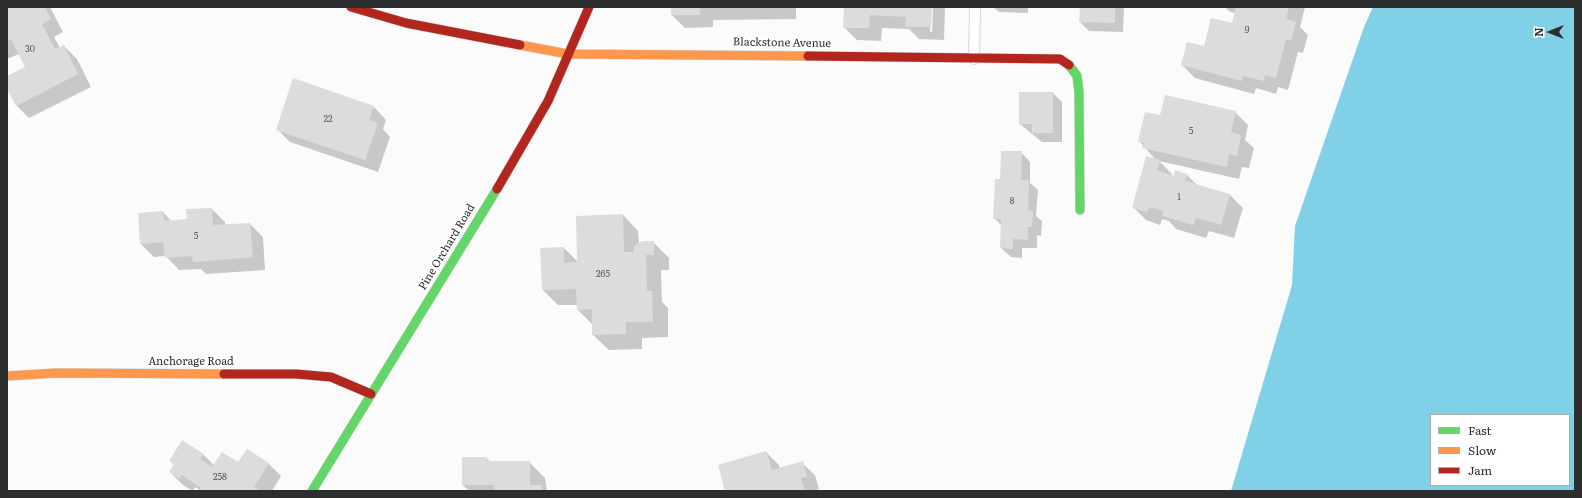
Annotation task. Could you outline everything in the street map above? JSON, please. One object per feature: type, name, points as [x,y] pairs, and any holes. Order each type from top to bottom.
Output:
[{"type":"street","name":"Blackstone Avenue","points":[[351,7],[406,23],[442,31],[568,54],[793,55],[974,59],[1060,59],[1070,65],[1077,76],[1079,92],[1080,210]]},
{"type":"street","name":"Pine Orchard Road","points":[[312,491],[505,175],[548,101],[589,7]]},
{"type":"street","name":"Anchorage Road","points":[[7,376],[56,373],[296,374],[331,377],[371,394]]},
{"type":"lane","points":[[974,59],[975,7]]},
{"type":"water","points":[[1373,7],[1575,7],[1575,491],[1231,491],[1292,285],[1295,226],[1364,27]]},
{"type":"building","points":[[7,7],[45,7],[51,19],[42,24],[55,49],[64,45],[78,74],[16,106],[7,89],[7,76],[25,67],[11,39],[7,41]]},
{"type":"building","points":[[671,7],[700,7],[700,15],[671,15]]},
{"type":"building","points":[[844,7],[932,7],[931,27],[905,27],[906,17],[870,15],[869,28],[843,28]]},
{"type":"building","points":[[1080,7],[1115,7],[1115,23],[1079,22]]},
{"type":"building","points":[[1236,7],[1289,7],[1286,19],[1296,22],[1291,41],[1286,39],[1276,78],[1265,75],[1264,81],[1243,76],[1242,81],[1181,65],[1187,42],[1204,46],[1211,18],[1232,23]]},
{"type":"building","points":[[293,78],[374,106],[369,120],[378,123],[365,160],[276,130]]},
{"type":"building","points":[[1019,92],[1053,92],[1053,133],[1032,133],[1032,124],[1019,124]]},
{"type":"building","points":[[1165,95],[1236,111],[1231,132],[1241,135],[1237,156],[1229,154],[1227,167],[1142,148],[1144,143],[1138,142],[1145,112],[1160,115]]},
{"type":"building","points":[[1001,151],[1022,151],[1021,180],[1029,180],[1028,211],[1033,211],[1032,227],[1028,227],[1028,240],[1013,239],[1013,249],[1000,248],[1001,219],[993,219],[995,179],[1000,179]]},
{"type":"building","points":[[1146,156],[1160,160],[1157,170],[1174,176],[1175,170],[1187,174],[1185,181],[1230,194],[1221,225],[1196,218],[1194,225],[1162,216],[1164,211],[1149,207],[1147,212],[1132,208]]},
{"type":"building","points":[[212,208],[213,225],[250,223],[253,257],[193,262],[192,256],[165,258],[163,242],[140,244],[138,213],[163,211],[164,221],[187,219],[186,209]]},
{"type":"building","points":[[623,214],[624,252],[634,252],[634,246],[642,241],[654,241],[654,255],[646,255],[647,291],[652,291],[653,322],[626,322],[626,334],[592,335],[592,309],[577,310],[576,289],[542,290],[540,248],[564,247],[564,263],[577,262],[576,216]]},
{"type":"building","points":[[182,440],[204,454],[200,459],[212,467],[222,452],[238,462],[247,449],[269,463],[254,487],[261,491],[199,491],[201,488],[182,475],[180,479],[169,472],[174,464],[169,461]]},
{"type":"building","points":[[766,451],[772,470],[803,461],[807,477],[801,478],[805,491],[725,491],[718,465]]},
{"type":"building","points":[[462,457],[487,457],[487,461],[530,461],[530,485],[542,485],[542,491],[494,491],[494,485],[462,485]]},
{"type":"traffic: fast","points":[[1069,65],[1077,76],[1079,92],[1080,210]]},
{"type":"traffic: fast","points":[[312,491],[497,189]]},
{"type":"traffic: slow","points":[[520,45],[568,54],[808,56]]},
{"type":"traffic: slow","points":[[7,376],[56,373],[224,374]]},
{"type":"traffic: jam","points":[[351,7],[406,23],[520,45]]},
{"type":"traffic: jam","points":[[497,189],[548,101],[589,7]]},
{"type":"traffic: jam","points":[[808,56],[1060,59],[1069,65]]},
{"type":"traffic: jam","points":[[224,374],[296,374],[331,377],[371,394]]}]
